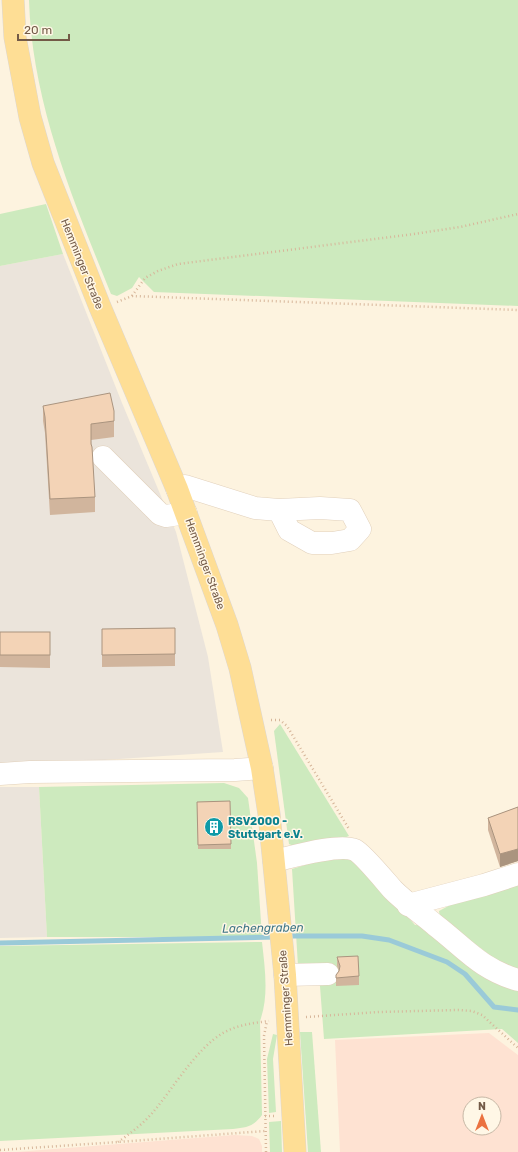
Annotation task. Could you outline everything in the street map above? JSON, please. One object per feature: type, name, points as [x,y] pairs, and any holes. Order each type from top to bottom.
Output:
[{"type":"main road","name":"Hemminger Straße","points":[[13,0],[15,37],[30,118],[43,163],[100,307],[177,489],[228,625],[240,668],[262,768],[274,861],[284,967],[278,1019],[295,1152]]},
{"type":"street","points":[[103,457],[160,514],[166,516],[186,513]]},
{"type":"street","points":[[177,489],[185,486],[255,508],[279,510]]},
{"type":"street","points":[[0,774],[30,772],[235,770],[262,768]]},
{"type":"street","points":[[274,861],[336,848],[355,850],[408,905],[435,925],[485,967],[503,976],[518,980]]},
{"type":"street","points":[[408,905],[484,885],[518,874]]},
{"type":"street","points":[[284,967],[328,974]]},
{"type":"path","points":[[132,296],[145,278],[158,271],[178,264],[414,234],[518,214]]},
{"type":"path","points":[[100,307],[132,296],[518,310]]},
{"type":"path","points":[[267,720],[280,720],[287,726],[353,836],[355,850]]},
{"type":"path","points":[[118,1142],[140,1126],[154,1111],[195,1058],[214,1039],[234,1027],[248,1023],[278,1019],[379,1012],[472,1011],[482,1015],[518,1048]]},
{"type":"path","points":[[266,1152],[264,1036],[278,1019]]},
{"type":"path","points":[[0,1150],[265,1130]]},
{"type":"shaded area","points":[[63,254],[122,403],[176,532],[208,657],[223,752],[0,767],[0,266]]},
{"type":"shaded area","points":[[0,787],[39,787],[47,937],[0,938]]},
{"type":"shaded area","points":[[489,1033],[518,1055],[518,1152],[340,1152],[335,1040]]},
{"type":"shaded area","points":[[234,1135],[252,1136],[259,1139],[262,1146],[262,1152],[16,1152]]},
{"type":"green space","points":[[29,0],[518,0],[518,306],[154,292],[139,277],[132,288],[117,296],[111,294],[69,187],[46,114],[32,38]]},
{"type":"green space","points":[[46,204],[63,254],[0,266],[0,214]]},
{"type":"green space","points":[[280,724],[349,836],[321,847],[301,849],[289,844],[274,731]]},
{"type":"green space","points":[[224,783],[239,788],[248,798],[257,863],[262,937],[47,937],[39,787]]},
{"type":"green space","points":[[338,855],[355,858],[415,925],[432,926],[518,984],[518,1043],[502,1029],[324,1039],[319,973],[298,966],[292,869]]},
{"type":"green space","points":[[518,881],[518,976],[440,918],[439,911],[467,896]]},
{"type":"green space","points":[[262,942],[266,982],[265,1002],[260,1021],[262,1115],[256,1122],[246,1127],[233,1129],[0,1141],[0,946]]},
{"type":"green space","points":[[300,1032],[312,1032],[321,1152],[308,1152]]},
{"type":"green space","points":[[273,1034],[277,1035],[273,1059],[276,1112],[269,1113],[267,1059]]},
{"type":"green space","points":[[281,1121],[282,1152],[270,1152],[269,1122]]},
{"type":"building","points":[[110,393],[114,411],[114,421],[91,424],[95,497],[50,499],[43,406]]},
{"type":"building","points":[[175,628],[175,654],[102,655],[102,629]]},
{"type":"building","points":[[0,632],[50,632],[50,655],[0,655]]},
{"type":"building","name":"RSV2000 - Stuttgart e.V.","points":[[230,801],[231,844],[198,845],[197,802]]},
{"type":"building","points":[[518,807],[518,849],[500,854],[488,818]]},
{"type":"building","points":[[358,956],[359,976],[336,978],[340,966],[337,957]]},
{"type":"waterway","name":"Lachengraben","points":[[287,936],[362,936],[389,940],[447,962],[465,974],[494,1007],[518,1010]]},
{"type":"waterway","name":"Lachengraben","points":[[0,943],[277,937]]},
{"type":"place","name":"RSV2000 - Stuttgart e.V.","points":[[214,827]]}]
